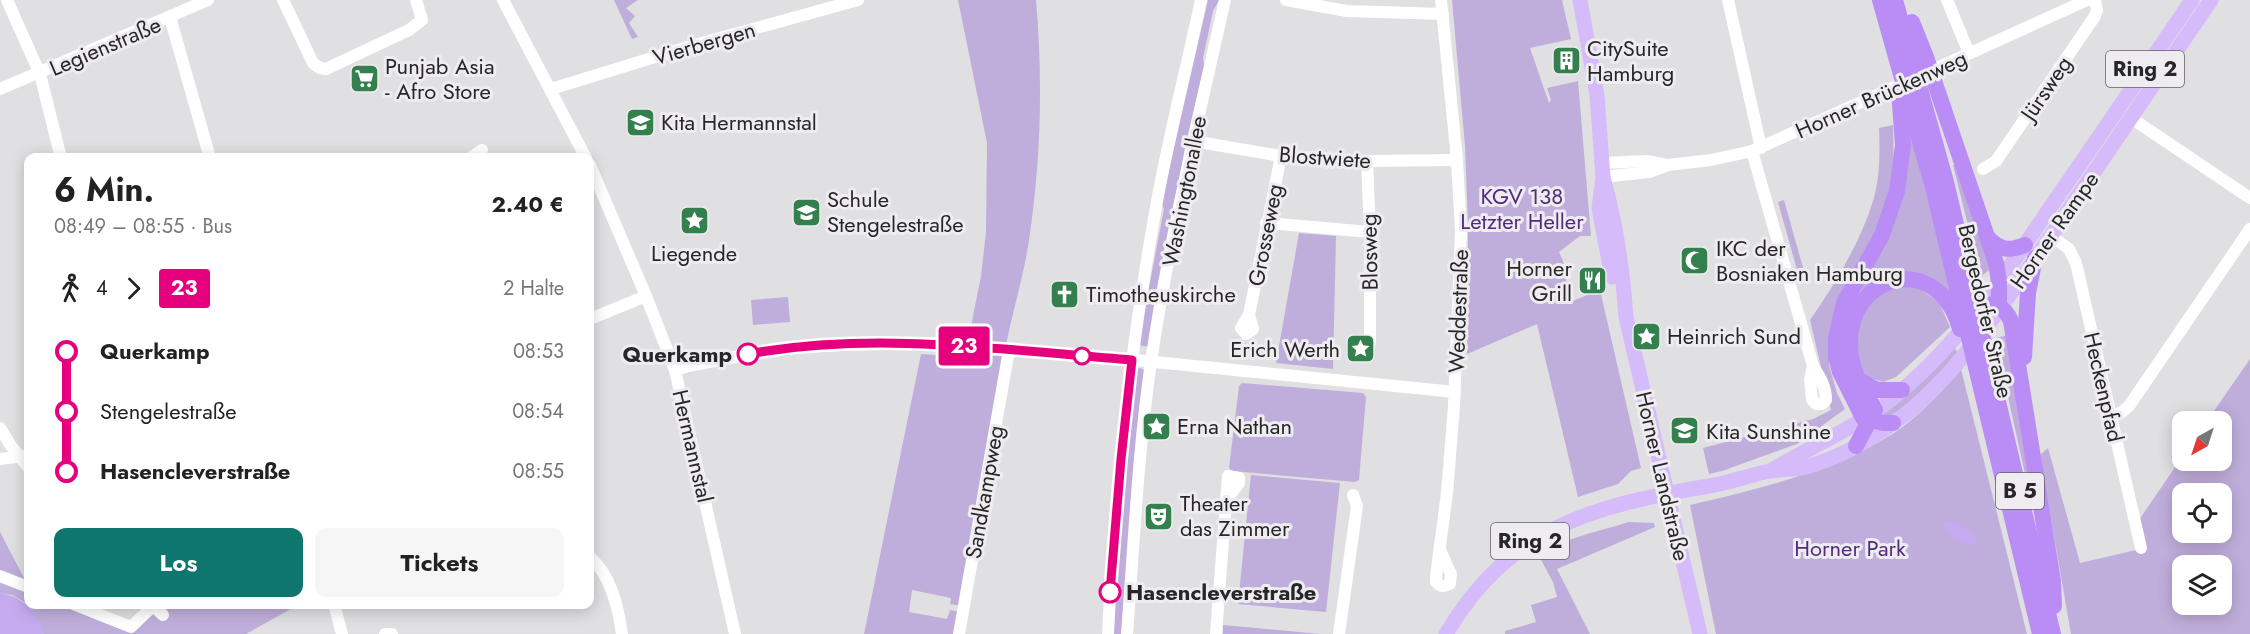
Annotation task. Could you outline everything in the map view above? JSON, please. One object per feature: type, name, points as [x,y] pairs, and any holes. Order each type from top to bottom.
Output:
[{"type":"highway","name":"B 5","points":[[1880,0],[1908,64]]},
{"type":"highway","name":"B 5","points":[[1895,0],[1916,92]]},
{"type":"highway","points":[[1902,0],[1908,64],[1916,92],[1988,238],[1996,263],[1999,307]]},
{"type":"highway","points":[[1893,423],[1870,416],[1840,372],[1836,357],[1836,338],[1844,303],[1882,235],[1897,191],[1916,92]]},
{"type":"highway","name":"Bergedorfer Straße","points":[[1916,92],[1969,307],[1974,365],[1983,394],[2040,634]]},
{"type":"highway","points":[[1988,238],[1999,248],[2030,251],[2022,385]]},
{"type":"highway","points":[[1856,446],[1870,416],[1851,356],[1852,325],[1862,301],[1883,284],[1904,279],[1923,282],[1945,298],[1969,307],[1988,304],[1999,307],[2011,321],[2022,385]]},
{"type":"highway","name":"Bergedorfer Straße","points":[[1969,307],[1987,348],[2054,634]]},
{"type":"highway","points":[[1859,381],[1877,390],[1902,390]]},
{"type":"highway","name":"B 5","points":[[2022,385],[2053,581],[2054,634]]},
{"type":"main road","name":"Horner Landstraße","points":[[1580,0],[1597,95],[1603,170],[1599,208],[1603,235],[1616,293],[1626,317],[1700,634]]},
{"type":"main road","name":"Horner Rampe","points":[[1446,634],[1457,615],[1484,583],[1535,538],[1597,510],[1647,496],[1730,482],[1770,471],[1807,467],[1856,446],[1893,423],[1923,400],[1951,369],[1999,307],[2030,251],[2041,221],[2192,0]]},
{"type":"main road","name":"Horner Rampe","points":[[1770,471],[1870,416],[1946,349],[1969,307],[2050,235],[2207,4]]},
{"type":"main road","points":[[2041,221],[2050,235]]},
{"type":"street","points":[[8,0],[40,74],[60,153]]},
{"type":"street","name":"Legienstraße","points":[[0,89],[40,74],[208,0]]},
{"type":"street","points":[[283,0],[313,63],[326,69],[409,30],[422,20],[416,0]]},
{"type":"street","points":[[503,0],[583,153]]},
{"type":"street","name":"Vierbergen","points":[[551,89],[692,46],[858,0]]},
{"type":"street","name":"Washingtonallee","points":[[1108,634],[1114,537],[1132,360],[1155,212],[1201,0]]},
{"type":"street","name":"Washingtonallee","points":[[1127,634],[1134,529],[1151,362],[1193,141],[1225,0]]},
{"type":"street","points":[[1286,0],[1347,11],[1443,14]]},
{"type":"street","name":"Weddestraße","points":[[1440,550],[1455,392],[1461,232],[1457,160],[1441,0]]},
{"type":"street","points":[[1728,0],[1757,149],[1813,366]]},
{"type":"street","points":[[1947,0],[1969,53]]},
{"type":"street","name":"Horner Brückenweg","points":[[1603,170],[1647,161],[1668,165],[1711,160],[1757,149],[2087,0]]},
{"type":"street","name":"Jürsweg","points":[[1983,169],[1996,160],[2095,16],[2097,10],[2095,0]]},
{"type":"street","points":[[171,17],[209,153]]},
{"type":"street","points":[[2131,118],[2250,198]]},
{"type":"street","name":"Blostwiete","points":[[1193,141],[1281,156],[1367,161],[1457,160]]},
{"type":"street","points":[[478,153],[482,150]]},
{"type":"street","name":"Grosseweg","points":[[1249,315],[1281,156]]},
{"type":"street","name":"Blosweg","points":[[1367,161],[1370,232],[1370,343]]},
{"type":"street","name":"Hermannstal","points":[[594,174],[675,370],[735,634]]},
{"type":"street","points":[[1266,223],[1370,232]]},
{"type":"street","points":[[2111,417],[2122,412],[2129,405],[2250,228]]},
{"type":"street","name":"Heckenpfad","points":[[2050,235],[2069,249],[2076,263],[2141,549]]},
{"type":"street","points":[[594,317],[646,296]]},
{"type":"street","points":[[675,370],[777,349],[927,343],[1132,360],[1455,392]]},
{"type":"street","name":"Sandkampweg","points":[[959,634],[1009,350]]},
{"type":"street","points":[[0,428],[24,456]]},
{"type":"street","points":[[0,459],[24,456]]},
{"type":"street","points":[[1339,634],[1355,517],[1356,506],[1353,495]]},
{"type":"street","points":[[1216,634],[1226,500]]},
{"type":"street","points":[[594,561],[607,578],[622,634]]},
{"type":"street","points":[[0,576],[24,585]]},
{"type":"street","points":[[86,609],[131,627],[148,609]]},
{"type":"street","points":[[157,609],[164,615]]},
{"type":"street","points":[[335,609],[342,634]]},
{"type":"street","points":[[385,634],[392,634]]},
{"type":"green space","points":[[614,0],[638,0],[626,8],[635,16],[629,23],[638,37],[632,39]]},
{"type":"green space","points":[[958,0],[1036,0],[1040,60],[1040,120],[1029,240],[1003,360],[961,606],[950,604],[951,598],[912,590],[909,612],[947,619],[950,610],[961,612],[957,634],[864,634],[921,354],[965,357],[981,276],[986,232],[987,143]]},
{"type":"green space","points":[[1208,0],[1219,0],[1213,11],[1203,58],[1204,66],[1185,147],[1151,347],[1138,345],[1164,209],[1162,205],[1166,183]]},
{"type":"green space","name":"KGV 138 Letzter Heller","points":[[1452,0],[1562,0],[1571,39],[1530,48],[1549,103],[1551,100],[1547,88],[1578,81],[1591,236],[1580,236],[1559,252],[1563,261],[1570,302],[1600,290],[1641,468],[1631,471],[1618,484],[1578,497],[1537,324],[1467,354],[1468,224],[1465,146]]},
{"type":"green space","points":[[1893,125],[1894,179],[1882,218],[1830,328],[1829,365],[1837,393],[1845,409],[1797,444],[1709,474],[1703,448],[1813,419],[1831,410],[1810,320],[1854,248],[1868,217],[1877,183],[1879,128]]},
{"type":"green space","points":[[1909,138],[1912,139],[1953,297],[1924,277],[1856,301],[1853,298]]},
{"type":"green space","points":[[1953,165],[1957,165],[1991,268],[1981,277]]},
{"type":"green space","points":[[1784,200],[1807,282],[1801,284],[1778,202]]},
{"type":"green space","points":[[1299,233],[1336,236],[1333,369],[1276,363]]},
{"type":"green space","points":[[1912,284],[1939,302],[1950,327],[1896,377],[1883,382],[1862,375],[1855,332],[1874,296],[1892,286]]},
{"type":"green space","points":[[788,297],[790,322],[753,325],[751,300]]},
{"type":"green space","points":[[2008,335],[2035,498],[2031,501],[1995,338]]},
{"type":"green space","points":[[1954,347],[1958,353],[1923,391],[1902,409],[1882,418],[1880,414]]},
{"type":"green space","points":[[2250,359],[2250,634],[2071,634],[2040,455],[2048,448],[2080,563],[2145,548],[2139,520],[2172,471],[2232,471],[2232,411],[2214,411]]},
{"type":"green space","points":[[1140,368],[1146,371],[1125,634],[1111,634],[1135,372]]},
{"type":"green space","name":"Horner Park","points":[[1961,369],[2027,634],[1716,634],[1690,505],[1795,477],[1870,447],[1913,419]]},
{"type":"green space","points":[[1242,383],[1363,393],[1366,397],[1359,480],[1355,482],[1232,471],[1229,468],[1239,386]]},
{"type":"green space","points":[[1251,475],[1340,483],[1326,612],[1238,604]]},
{"type":"green space","points":[[1629,522],[1654,523],[1655,527],[1557,569],[1590,634],[1505,634],[1505,631],[1536,622],[1531,605],[1557,597],[1553,582],[1539,556],[1560,544]]},
{"type":"green space","points":[[0,532],[24,580],[0,572]]},
{"type":"green space","points":[[0,578],[24,587],[24,602],[12,595],[0,593]]},
{"type":"green space","points":[[31,609],[77,609],[133,632],[151,611],[291,609],[246,634],[43,634]]},
{"type":"green space","points":[[1223,625],[1320,634],[1223,634]]},
{"type":"shaded area","points":[[1954,521],[1974,533],[1978,546],[1961,542],[1948,533],[1942,523]]},
{"type":"shaded area","points":[[0,593],[22,602],[24,609],[30,609],[43,634],[0,634]]},
{"type":"bus line","name":"23","points":[[748,354],[777,349],[840,345],[927,343],[1132,360],[1110,592]]},
{"type":"place","name":"CitySuite Hamburg","points":[[1566,61]]},
{"type":"place","name":"Punjab Asia - Afro Store","points":[[364,79]]},
{"type":"place","name":"Kita Hermannstal","points":[[640,122]]},
{"type":"place","name":"Schule Stengelestraße","points":[[806,212]]},
{"type":"place","name":"Liegende","points":[[694,221]]},
{"type":"place","name":"IKC der Bosniaken Hamburg","points":[[1695,261]]},
{"type":"place","name":"Horner Grill","points":[[1593,281]]},
{"type":"place","name":"Timotheuskirche","points":[[1065,294]]},
{"type":"place","name":"Heinrich Sund","points":[[1646,336]]},
{"type":"place","name":"Erich Werth","points":[[1361,349]]},
{"type":"place","name":"Querkamp","points":[[748,354]]},
{"type":"place","name":"Erna Nathan","points":[[1156,426]]},
{"type":"place","name":"Kita Sunshine","points":[[1685,431]]},
{"type":"place","name":"Theater das Zimmer","points":[[1159,516]]},
{"type":"place","name":"Hasencleverstraße","points":[[1110,592]]}]
